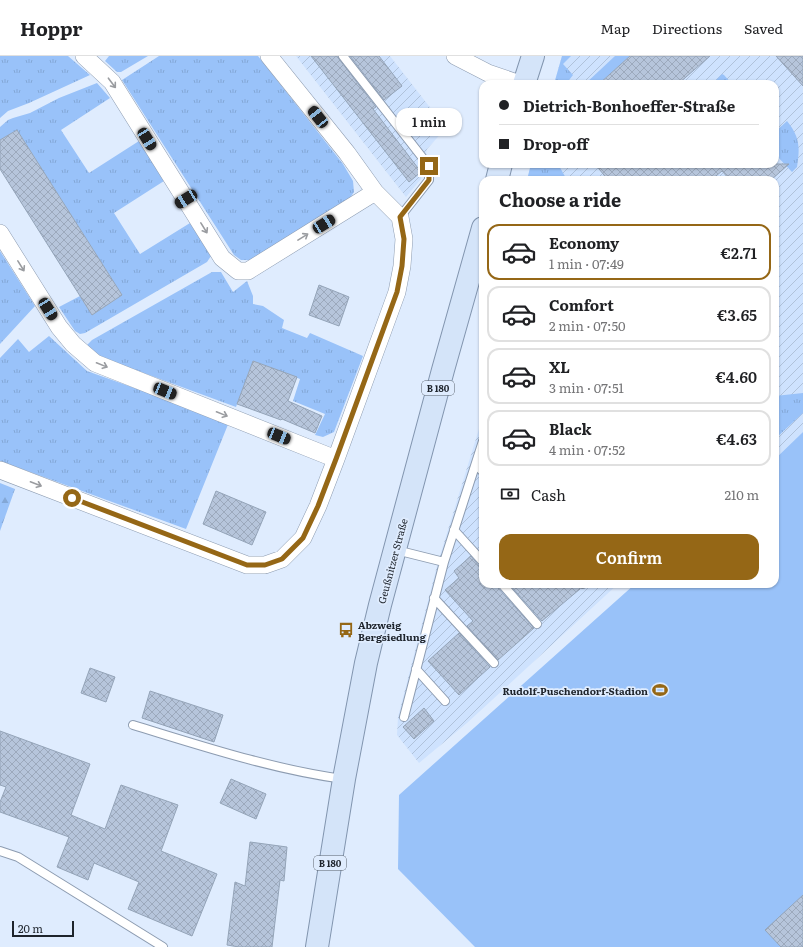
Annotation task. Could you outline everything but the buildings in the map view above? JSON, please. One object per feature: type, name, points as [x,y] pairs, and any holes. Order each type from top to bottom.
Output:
[{"type":"main road","points":[[525,80],[532,56]]},
{"type":"main road","name":"Geußnitzer Straße","points":[[317,947],[344,780],[366,663],[443,370],[479,242]]},
{"type":"street","points":[[84,56],[112,82],[128,117],[182,201],[222,258],[238,271],[248,271],[375,192]]},
{"type":"street","points":[[0,470],[247,565],[265,565],[282,559],[303,538],[318,506],[336,459],[397,292],[402,266],[404,239],[400,217],[375,192],[347,153],[269,56]]},
{"type":"street","points":[[455,56],[484,71],[509,80]]},
{"type":"street","points":[[0,233],[59,327],[73,344],[94,362],[336,459]]},
{"type":"lane","points":[[344,56],[429,166],[429,180],[400,217]]},
{"type":"lane","points":[[404,717],[444,562],[479,454]]},
{"type":"lane","points":[[476,464],[479,467]]},
{"type":"lane","points":[[454,530],[479,558]]},
{"type":"lane","points":[[395,550],[444,562]]},
{"type":"lane","points":[[506,588],[537,624]]},
{"type":"lane","points":[[434,598],[494,663]]},
{"type":"lane","points":[[416,669],[444,701]]},
{"type":"lane","points":[[133,725],[252,761],[344,780]]},
{"type":"lane","points":[[0,851],[18,857],[163,947]]},
{"type":"shaded area","points":[[296,56],[390,56],[446,128],[427,149],[421,179],[406,197]]},
{"type":"shaded area","points":[[562,56],[803,56],[803,432],[779,455],[779,176],[528,176],[530,168],[779,168],[779,80],[555,80]]},
{"type":"shaded area","points":[[479,429],[479,588],[614,588],[467,723],[419,763],[397,735],[398,717],[438,562]]},
{"type":"green space","points":[[0,56],[68,56],[90,75],[8,111],[0,118]]},
{"type":"green space","points":[[109,56],[148,56],[121,72],[117,72],[105,61]]},
{"type":"green space","points":[[159,56],[258,56],[343,164],[353,181],[354,192],[348,201],[250,260],[241,260],[234,255],[122,80]]},
{"type":"green space","points":[[562,56],[571,56],[563,64],[573,75],[569,80],[555,80]]},
{"type":"green space","points":[[615,56],[630,56],[603,80],[589,80]]},
{"type":"green space","points":[[722,74],[728,80],[716,80]]},
{"type":"green space","points":[[97,83],[110,98],[61,130],[89,173],[139,141],[164,181],[114,213],[140,254],[190,223],[211,256],[207,262],[85,333],[80,334],[75,331],[59,307],[80,296],[92,315],[122,295],[17,130],[0,140],[0,127],[8,120],[30,113],[59,98]]},
{"type":"green space","points":[[787,121],[797,138],[799,154],[797,167],[792,172],[779,158],[779,128]]},
{"type":"green space","points":[[530,168],[560,168],[565,176],[528,176]]},
{"type":"green space","points":[[0,251],[35,306],[0,344]]},
{"type":"green space","points":[[212,272],[221,272],[233,292],[247,281],[253,296],[253,304],[263,306],[284,320],[282,328],[307,338],[310,333],[363,356],[334,432],[323,437],[315,435],[325,414],[293,401],[300,379],[253,361],[236,407],[103,358],[86,346],[92,340]]},
{"type":"green space","points":[[49,336],[87,371],[229,422],[186,529],[0,461],[0,358],[18,339],[29,352]]},
{"type":"green space","points":[[803,393],[803,413],[779,435],[779,396]]},
{"type":"green space","name":"Rudolf-Puschendorf-Stadion","points":[[803,432],[803,947],[475,947],[398,869],[399,795],[631,588],[779,588],[779,455]]},
{"type":"green space","points":[[0,483],[15,489],[0,531]]},
{"type":"place","name":"Abzweig Bergsiedlung","points":[[346,630]]},
{"type":"place","name":"Rudolf-Puschendorf-Stadion","points":[[660,690]]},
{"type":"route","points":[[72,498],[247,565],[265,565],[282,559],[303,538],[318,506],[336,459],[397,292],[402,266],[404,239],[400,217],[429,180],[429,166]]}]
